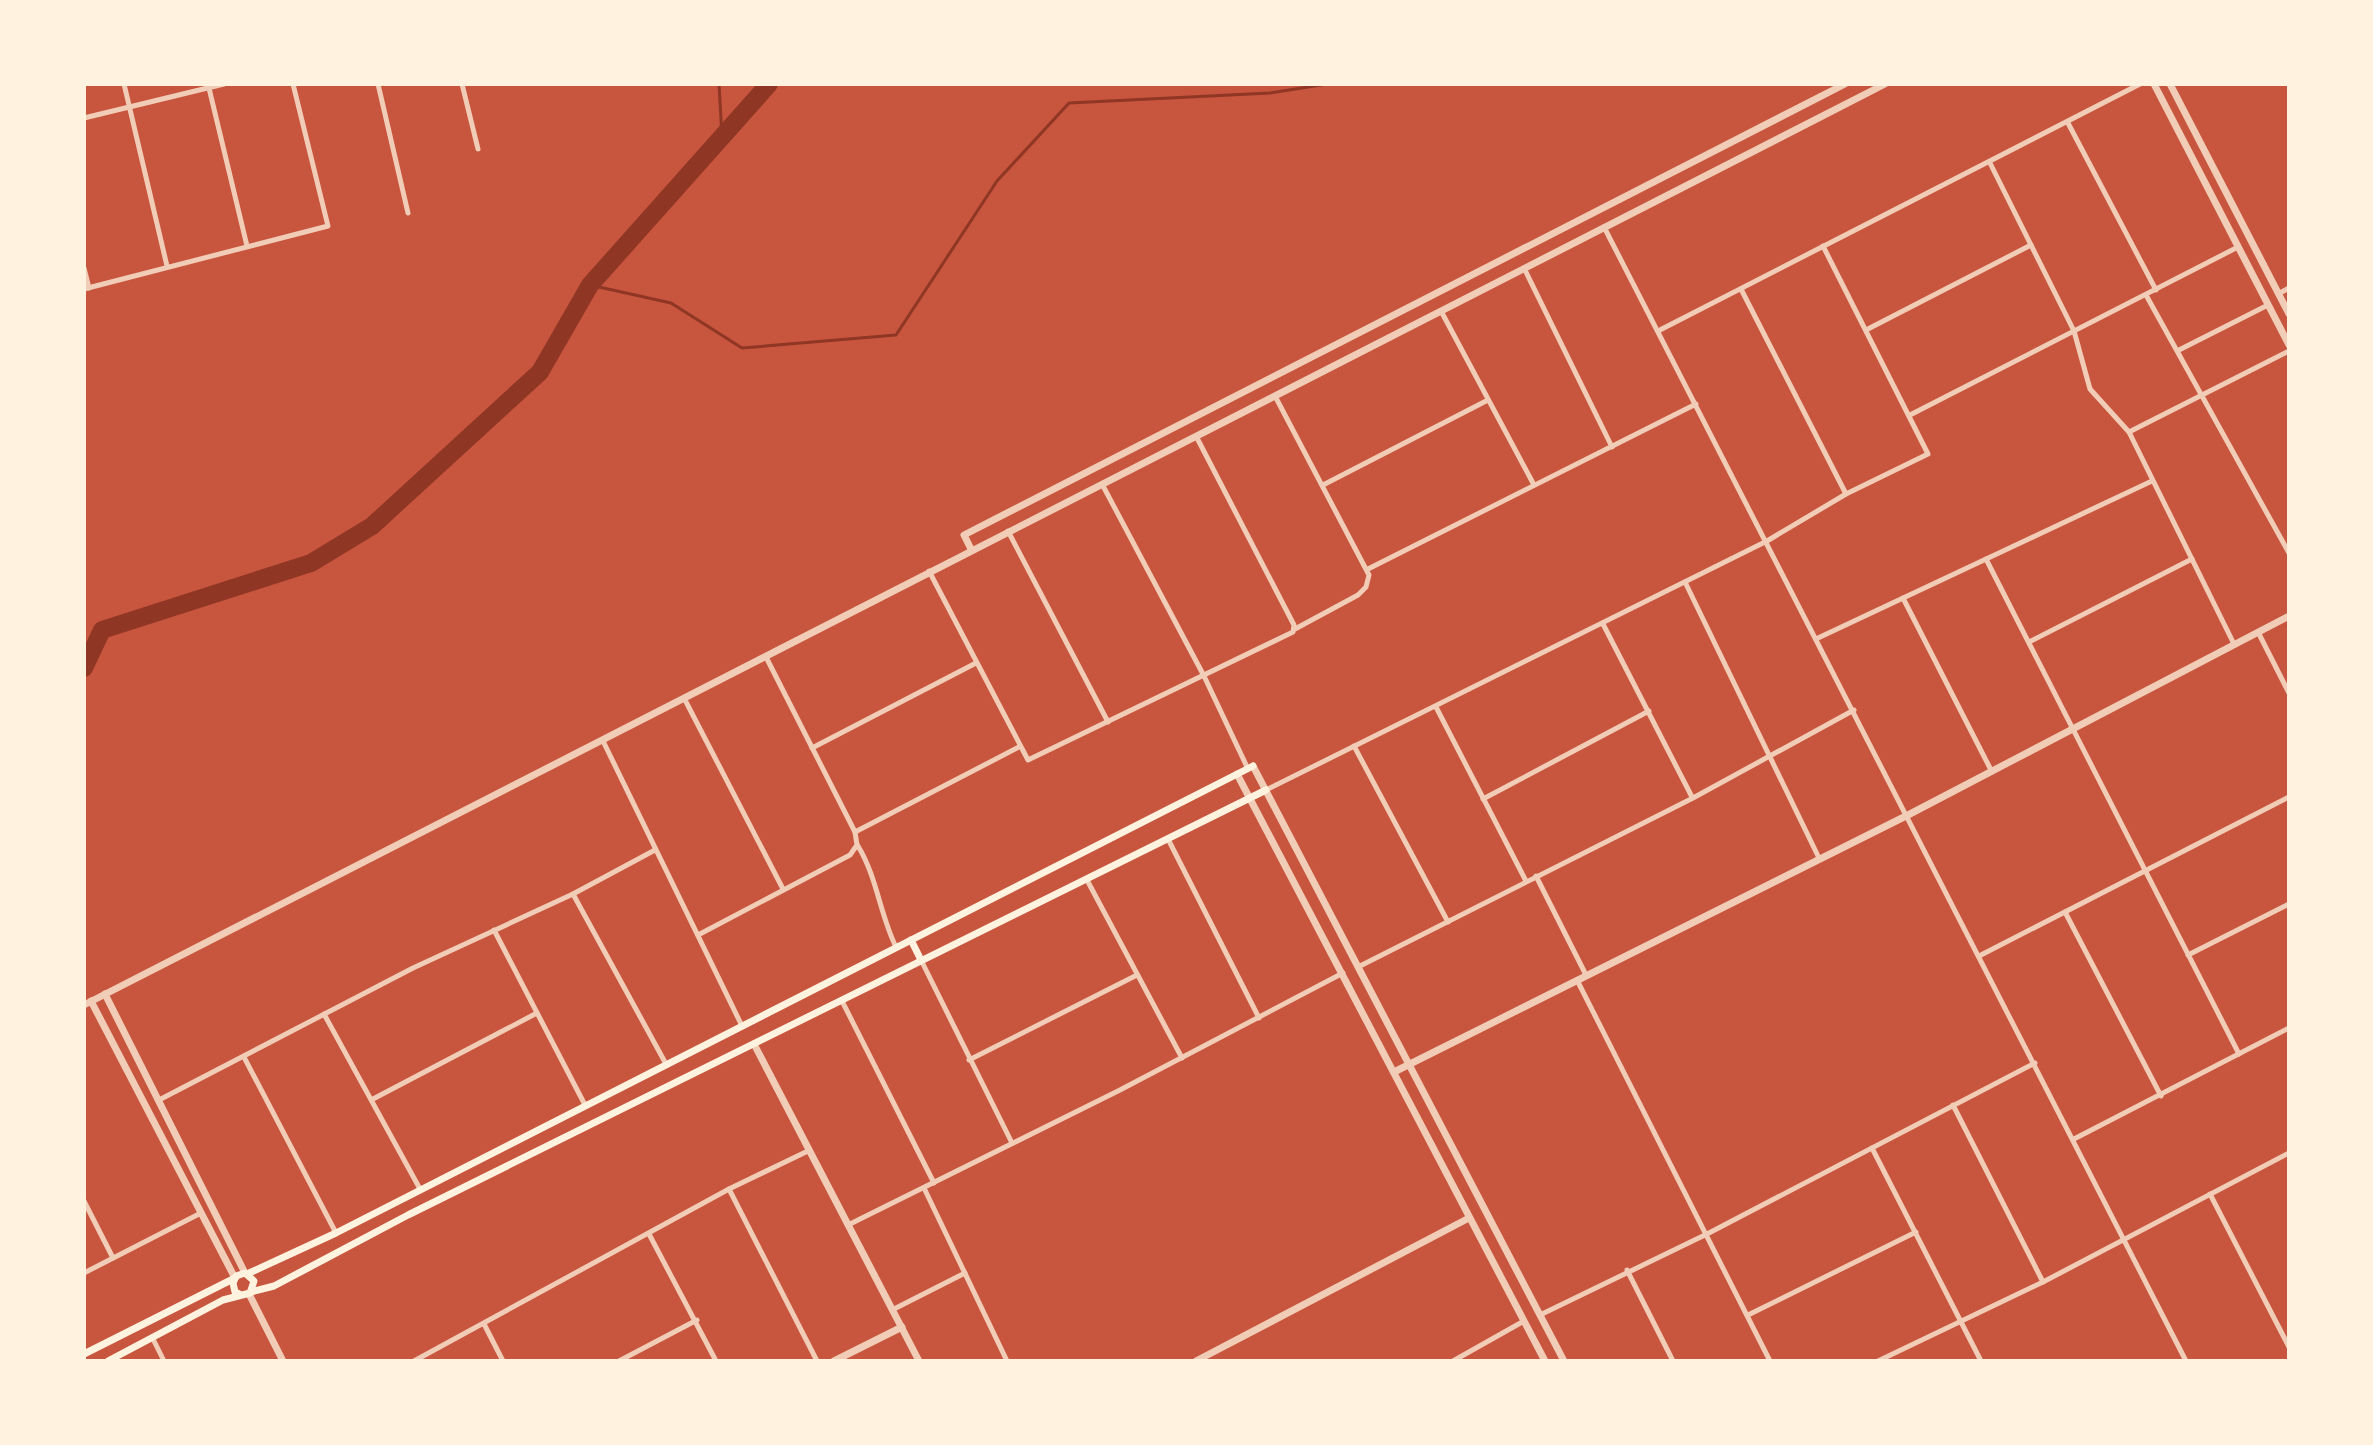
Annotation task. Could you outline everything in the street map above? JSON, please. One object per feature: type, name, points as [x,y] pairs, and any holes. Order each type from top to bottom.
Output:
[{"type":"main road","points":[[84,1354],[235,1278],[336,1233],[1250,767]]},
{"type":"main road","points":[[108,1361],[223,1300],[274,1286],[1266,790]]},
{"type":"main road","points":[[911,940],[921,960]]},
{"type":"main road","points":[[246,1274],[254,1281],[247,1294]]},
{"type":"main road","points":[[235,1278],[233,1288],[247,1294]]},
{"type":"street","points":[[124,84],[167,266]]},
{"type":"street","points":[[84,118],[224,84]]},
{"type":"street","points":[[84,268],[86,288],[328,226],[293,84]]},
{"type":"street","points":[[378,84],[408,213]]},
{"type":"street","points":[[462,84],[478,149]]},
{"type":"street","points":[[971,549],[964,535],[1845,84]]},
{"type":"street","points":[[235,1278],[87,1003],[1885,84]]},
{"type":"street","points":[[1658,331],[2140,84]]},
{"type":"street","points":[[2154,84],[2289,345]]},
{"type":"street","points":[[2170,84],[2289,314],[2276,320]]},
{"type":"street","points":[[209,86],[247,246]]},
{"type":"street","points":[[2068,123],[2156,290]]},
{"type":"street","points":[[1990,163],[2074,331],[2090,389],[2129,432],[2235,645]]},
{"type":"street","points":[[1604,227],[2125,1237],[2185,1359],[2175,1361]]},
{"type":"street","points":[[1866,330],[2031,245]]},
{"type":"street","points":[[1266,790],[1767,541],[1846,494],[1928,454],[1823,246]]},
{"type":"street","points":[[1910,415],[2238,247]]},
{"type":"street","points":[[1524,268],[1612,447]]},
{"type":"street","points":[[1480,270],[1488,286]]},
{"type":"street","points":[[2278,294],[2289,288]]},
{"type":"street","points":[[1741,289],[1846,494]]},
{"type":"street","points":[[2146,295],[2204,394],[2289,553]]},
{"type":"street","points":[[2179,350],[2268,305]]},
{"type":"street","points":[[1441,311],[1534,485]]},
{"type":"street","points":[[2129,432],[2289,351]]},
{"type":"street","points":[[929,571],[1028,760],[1035,760],[1204,676],[1363,591],[1369,581],[1368,569],[1275,395]]},
{"type":"street","points":[[1323,485],[1488,400]]},
{"type":"street","points":[[1368,569],[1696,404]]},
{"type":"street","points":[[1195,435],[1295,629]]},
{"type":"street","points":[[1818,638],[2152,481]]},
{"type":"street","points":[[1101,483],[1250,767],[1266,790],[1564,1361]]},
{"type":"street","points":[[1008,530],[1108,722]]},
{"type":"street","points":[[1986,559],[2239,1054]]},
{"type":"street","points":[[2029,642],[2192,559]]},
{"type":"street","points":[[1685,582],[1819,858]]},
{"type":"street","points":[[1903,598],[1992,772]]},
{"type":"street","points":[[1394,1072],[1908,815],[2289,616]]},
{"type":"street","points":[[1603,624],[1693,798]]},
{"type":"street","points":[[2258,632],[2289,693]]},
{"type":"street","points":[[765,656],[855,832],[857,845],[867,861],[883,921],[896,947]]},
{"type":"street","points":[[812,748],[976,663]]},
{"type":"street","points":[[684,698],[783,889]]},
{"type":"street","points":[[1436,707],[1526,881]]},
{"type":"street","points":[[1358,967],[1693,798],[1854,710]]},
{"type":"street","points":[[1483,799],[1649,711]]},
{"type":"street","points":[[603,741],[742,1027]]},
{"type":"street","points":[[1354,746],[1448,922]]},
{"type":"street","points":[[855,832],[1019,747]]},
{"type":"street","points":[[1237,774],[1545,1361]]},
{"type":"street","points":[[1981,955],[2289,797]]},
{"type":"street","points":[[1167,838],[1259,1018]]},
{"type":"street","points":[[698,935],[850,855],[857,845]]},
{"type":"street","points":[[159,1100],[245,1059],[324,1014],[573,894],[655,850]]},
{"type":"street","points":[[1536,876],[1587,977]]},
{"type":"street","points":[[1087,880],[1182,1058]]},
{"type":"street","points":[[573,894],[666,1064]]},
{"type":"street","points":[[2188,955],[2289,904]]},
{"type":"street","points":[[2065,912],[2161,1096]]},
{"type":"street","points":[[494,930],[585,1105]]},
{"type":"street","points":[[921,960],[1012,1143]]},
{"type":"street","points":[[850,1224],[1182,1058],[1343,973]]},
{"type":"street","points":[[969,1060],[1137,975]]},
{"type":"street","points":[[1578,982],[1770,1361]]},
{"type":"street","points":[[105,994],[246,1274]]},
{"type":"street","points":[[842,1001],[934,1183]]},
{"type":"street","points":[[1364,1013],[1377,1006]]},
{"type":"street","points":[[373,1099],[537,1013]]},
{"type":"street","points":[[324,1014],[420,1189]]},
{"type":"street","points":[[2074,1139],[2289,1028]]},
{"type":"street","points":[[754,1044],[919,1361]]},
{"type":"street","points":[[245,1059],[336,1233]]},
{"type":"street","points":[[1540,1315],[1627,1270],[1707,1234],[2035,1063]]},
{"type":"street","points":[[1953,1105],[2043,1282]]},
{"type":"street","points":[[1872,1148],[1981,1361]]},
{"type":"street","points":[[414,1361],[729,1189],[811,1149]]},
{"type":"street","points":[[1878,1361],[1960,1319],[2043,1282],[2289,1154]]},
{"type":"street","points":[[924,1188],[1007,1361]]},
{"type":"street","points":[[729,1189],[817,1361]]},
{"type":"street","points":[[2210,1194],[2289,1347]]},
{"type":"street","points":[[84,1201],[113,1258]]},
{"type":"street","points":[[1196,1361],[1469,1218],[1474,1205],[1485,1209]]},
{"type":"street","points":[[1469,1218],[1480,1222],[1485,1209]]},
{"type":"street","points":[[84,1273],[199,1214]]},
{"type":"street","points":[[1748,1315],[1916,1232]]},
{"type":"street","points":[[649,1234],[716,1361]]},
{"type":"street","points":[[1627,1270],[1673,1361]]},
{"type":"street","points":[[894,1309],[965,1273]]},
{"type":"street","points":[[247,1294],[283,1361]]},
{"type":"street","points":[[619,1361],[697,1320]]},
{"type":"street","points":[[1453,1361],[1524,1321]]},
{"type":"street","points":[[484,1324],[503,1361]]},
{"type":"street","points":[[834,1361],[902,1327]]},
{"type":"street","points":[[152,1337],[164,1361]]},
{"type":"waterway","points":[[719,84],[722,137]]},
{"type":"waterway","points":[[84,668],[102,630],[311,563],[372,526],[540,372],[590,285],[769,84]]},
{"type":"waterway","points":[[590,285],[671,303],[742,348],[896,335],[997,181],[1069,103],[1270,93],[1327,84]]}]
